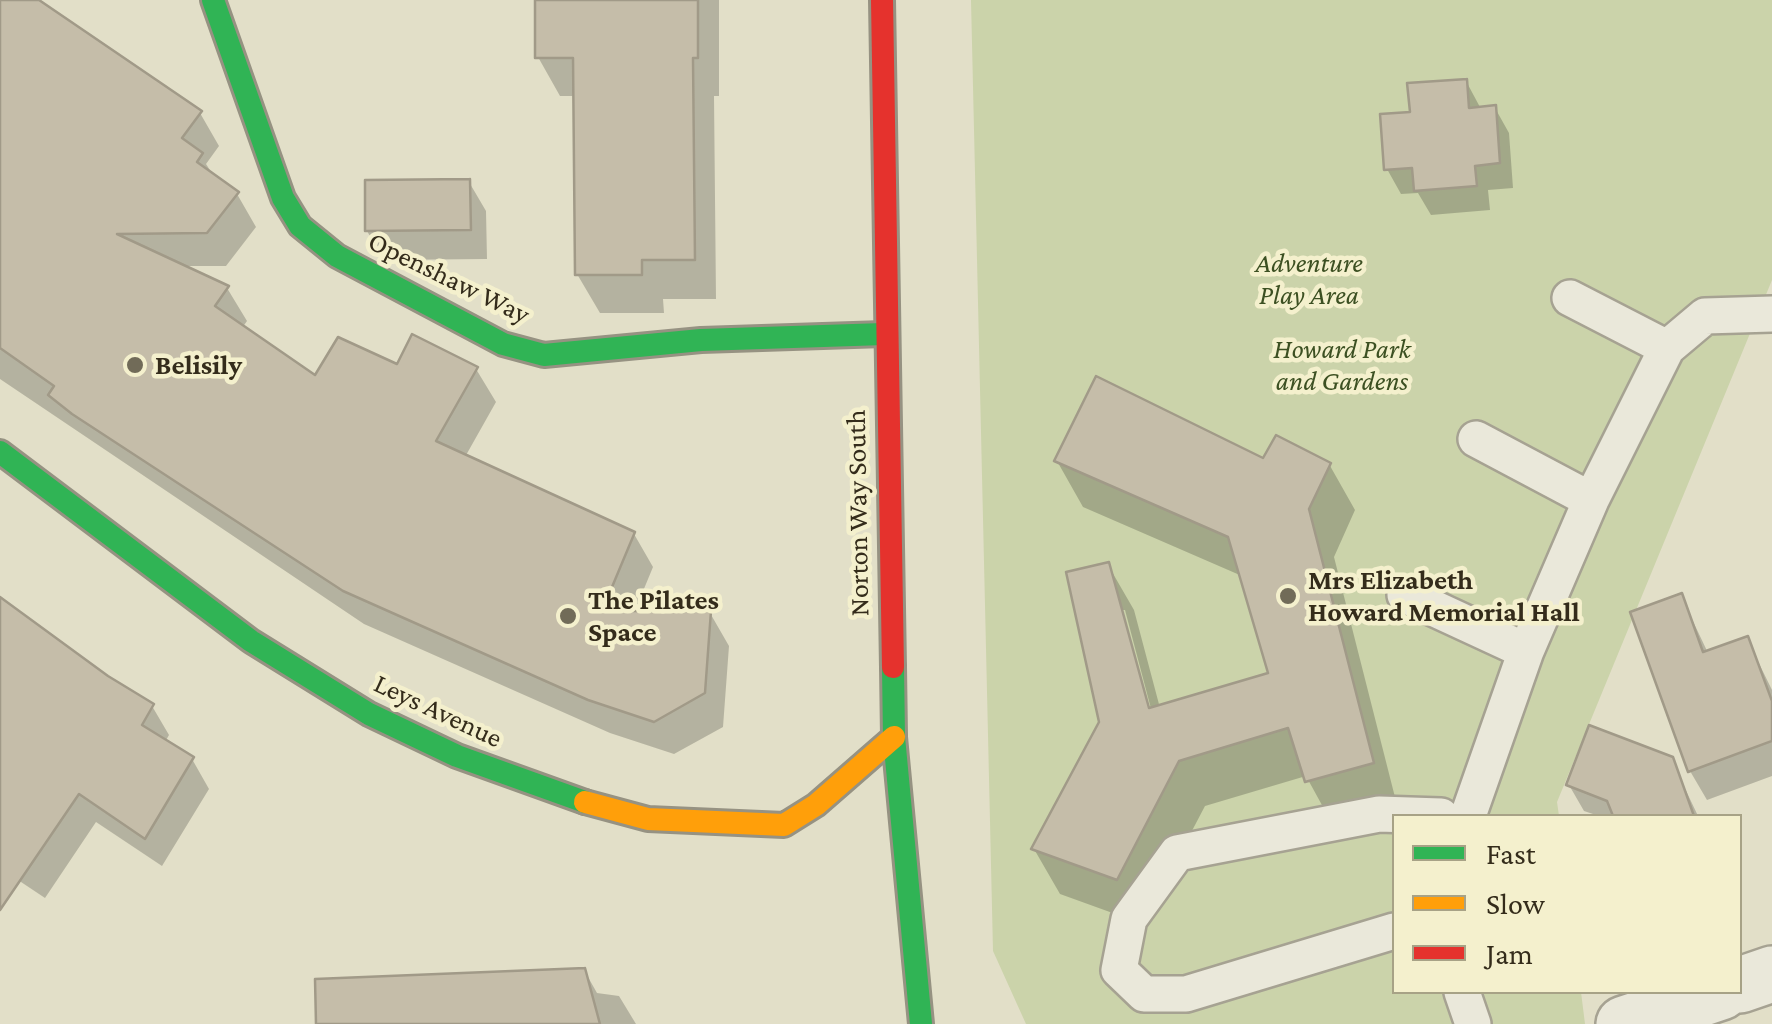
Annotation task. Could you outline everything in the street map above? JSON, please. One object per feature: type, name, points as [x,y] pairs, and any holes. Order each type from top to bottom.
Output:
[{"type":"street","name":"Openshaw Way","points":[[213,0],[283,198],[300,226],[336,256],[503,344],[544,355],[701,340],[884,334]]},
{"type":"street","name":"Norton Way South","points":[[882,0],[884,334],[894,738],[921,1024]]},
{"type":"street","name":"Leys Avenue","points":[[0,452],[251,640],[369,714],[457,756],[551,793],[648,818],[784,825],[816,805],[894,738]]},
{"type":"street","points":[[1742,984],[1772,974]]},
{"type":"street","points":[[1624,1024],[1715,994]]},
{"type":"lane","points":[[1570,298],[1667,348]]},
{"type":"lane","points":[[1469,814],[1526,650],[1591,500],[1667,348],[1705,316],[1772,314]]},
{"type":"lane","points":[[1476,439],[1591,500]]},
{"type":"lane","points":[[1405,595],[1526,650]]},
{"type":"lane","points":[[1392,814],[1177,853],[1129,919],[1119,970],[1144,994],[1186,994],[1392,932]]},
{"type":"lane","points":[[1463,994],[1474,1024]]},
{"type":"green space","name":"Howard Park and Gardens","points":[[971,0],[1772,0],[1772,280],[1557,802],[1559,814],[1392,814],[1392,994],[1581,994],[1585,1024],[1026,1024],[993,951]]},
{"type":"building","points":[[0,0],[39,0],[202,111],[182,138],[203,153],[197,162],[239,192],[207,233],[117,234],[229,286],[215,306],[315,375],[338,337],[397,364],[412,334],[478,367],[436,441],[635,532],[602,611],[711,611],[705,693],[654,722],[588,700],[343,591],[72,414],[48,395],[54,386],[0,348]]},
{"type":"building","points":[[535,0],[698,0],[698,58],[693,58],[695,260],[642,260],[642,275],[575,275],[573,58],[535,58]]},
{"type":"building","points":[[1467,79],[1469,108],[1496,105],[1500,163],[1475,166],[1477,186],[1414,191],[1412,168],[1384,170],[1380,114],[1410,112],[1407,83]]},
{"type":"building","points":[[470,179],[471,230],[365,231],[365,180]]},
{"type":"building","name":"Mrs Elizabeth Howard Memorial Hall","points":[[1096,376],[1263,458],[1276,435],[1331,463],[1309,509],[1374,763],[1305,782],[1288,728],[1179,761],[1117,880],[1031,849],[1099,722],[1066,572],[1109,562],[1149,708],[1268,673],[1228,537],[1054,461]]},
{"type":"building","points":[[1682,593],[1703,652],[1748,636],[1772,701],[1772,741],[1688,772],[1630,612]]},
{"type":"building","points":[[0,597],[108,676],[154,704],[142,725],[194,757],[145,839],[79,794],[0,910]]},
{"type":"building","points":[[1589,725],[1673,757],[1693,814],[1612,814],[1607,801],[1566,785]]},
{"type":"building","points":[[585,968],[600,1024],[316,1024],[315,979]]},
{"type":"traffic: fast","points":[[213,0],[283,198],[300,226],[337,256],[503,344],[544,355],[701,340],[884,334]]},
{"type":"traffic: fast","points":[[0,452],[251,641],[369,714],[457,756],[585,802]]},
{"type":"traffic: fast","points":[[893,667],[894,737],[921,1024]]},
{"type":"traffic: slow","points":[[585,802],[648,819],[784,825],[816,805],[894,737]]},
{"type":"traffic: jam","points":[[882,0],[893,667]]},
{"type":"place","name":"Belisily","points":[[135,365]]},
{"type":"place","name":"Mrs Elizabeth Howard Memorial Hall","points":[[1288,596]]},
{"type":"place","name":"The Pilates Space","points":[[568,616]]},
{"type":"park label","name":"Adventure Play Area","points":[[1309,279]]}]
